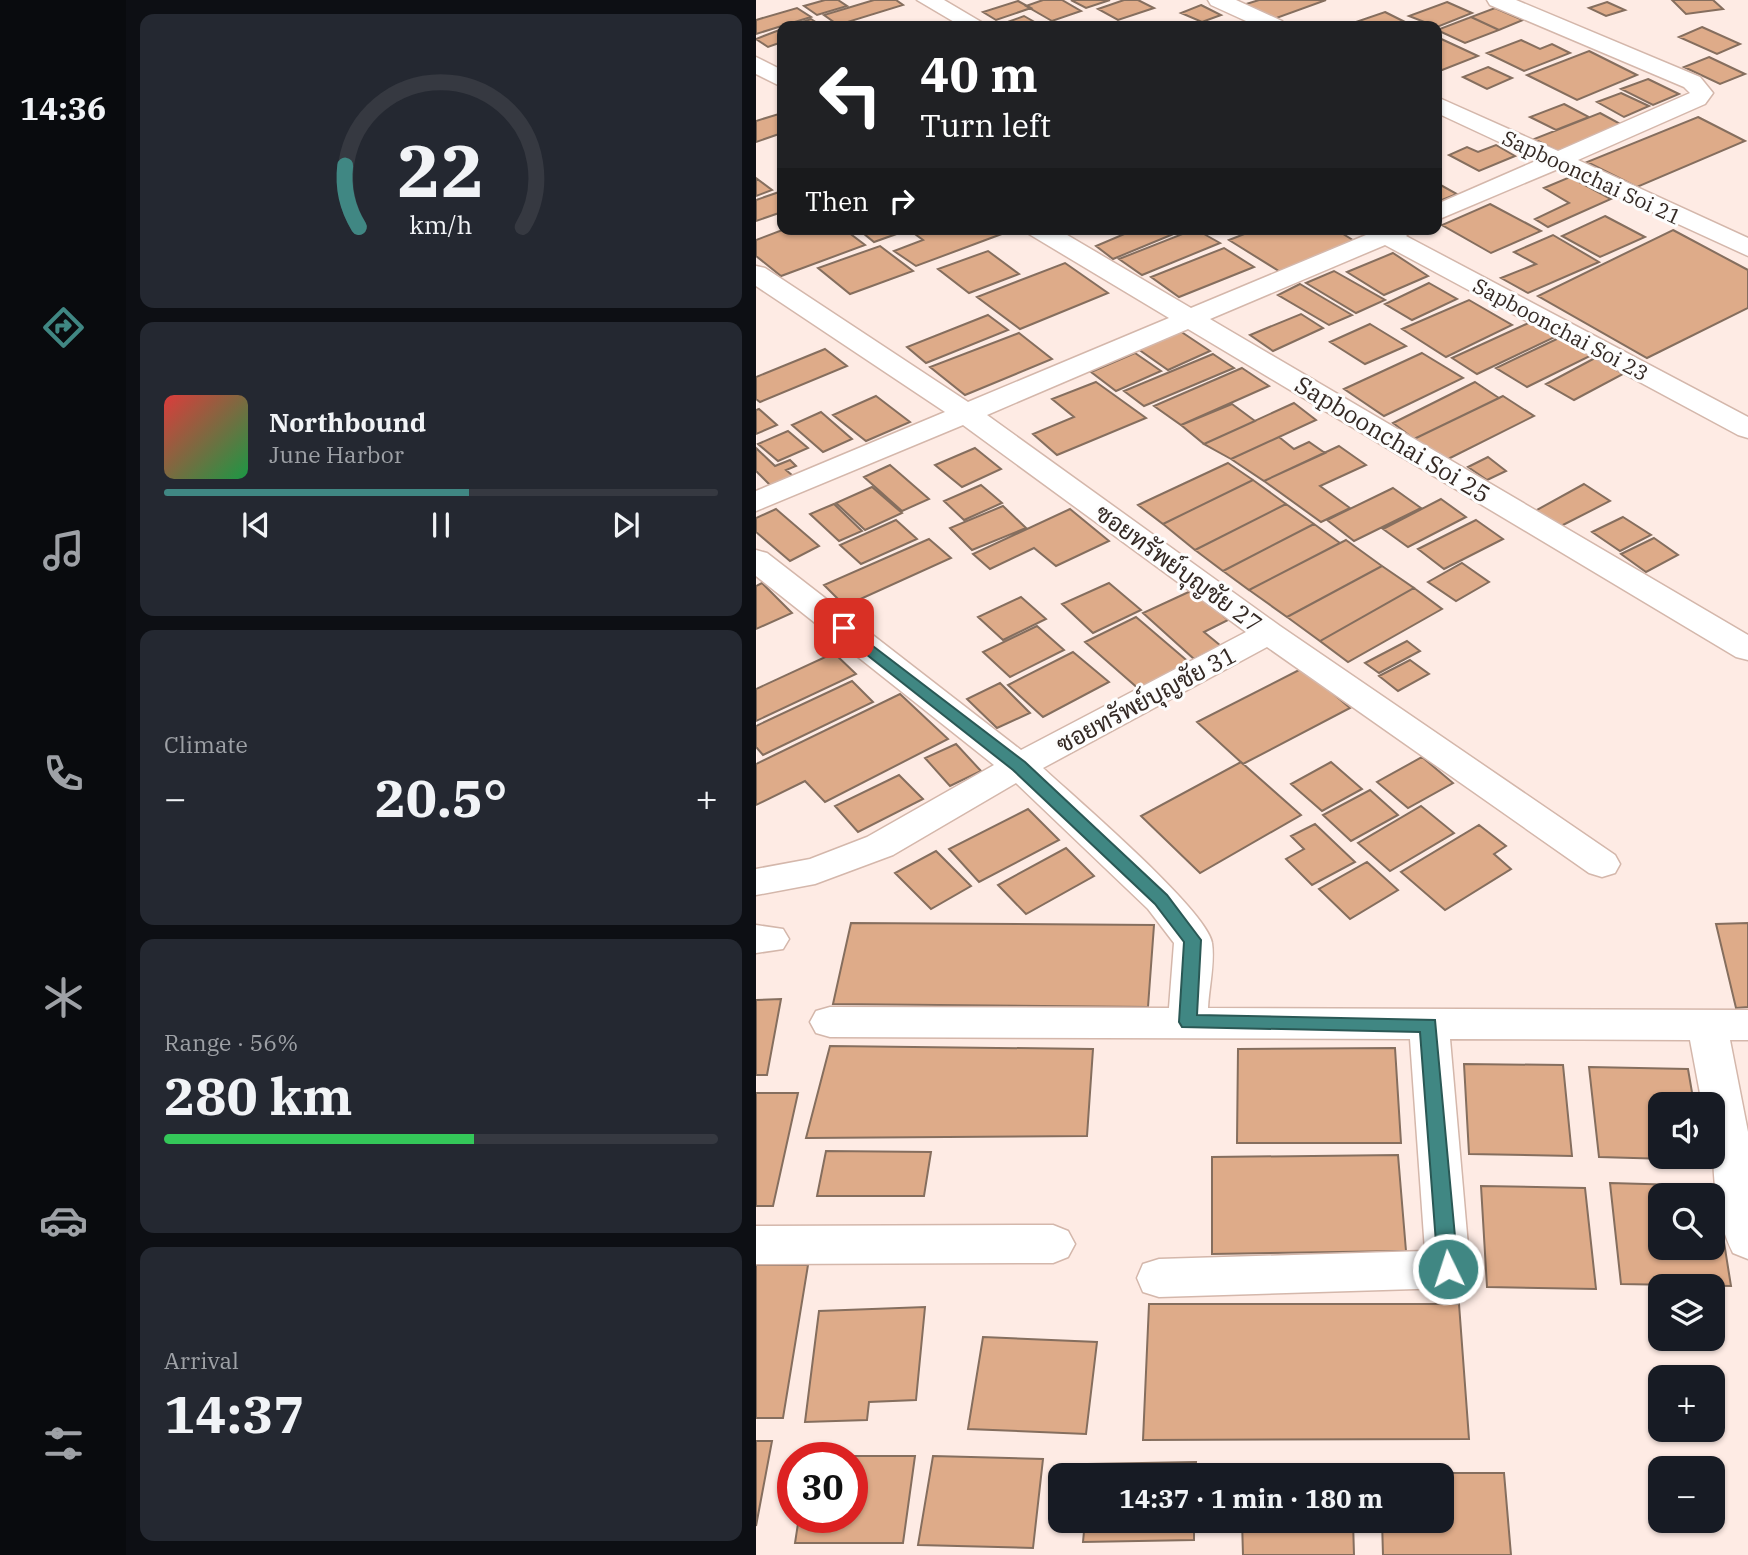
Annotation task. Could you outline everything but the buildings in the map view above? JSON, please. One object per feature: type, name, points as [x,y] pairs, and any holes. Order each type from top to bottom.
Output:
[{"type":"street","points":[[928,0],[968,21]]},
{"type":"street","points":[[1219,0],[1263,21]]},
{"type":"street","points":[[1442,211],[1697,99],[1702,93],[1692,82],[1498,0]]},
{"type":"street","points":[[756,64],[777,76]]},
{"type":"street","name":"Sapboonchai Soi 21","points":[[1442,106],[1748,248]]},
{"type":"street","name":"Sapboonchai Soi 25","points":[[1048,235],[1748,649]]},
{"type":"street","points":[[756,502],[967,414],[1378,235]]},
{"type":"street","name":"Sapboonchai Soi 23","points":[[1394,235],[1748,429]]},
{"type":"street","name":"ซอยทรัพย์บุญชัย 27","points":[[756,274],[967,414],[1269,633],[1602,864]]},
{"type":"street","points":[[756,559],[1019,766],[1161,899],[1193,940],[1188,1022]]},
{"type":"street","name":"ซอยทรัพย์บุญชัย 31","points":[[756,882],[816,871],[880,846],[1019,766],[1269,633]]},
{"type":"street","points":[[830,1022],[1748,1025]]},
{"type":"street","points":[[1159,1278],[1448,1269],[1429,1025]]},
{"type":"street","points":[[1707,1025],[1748,1240]]},
{"type":"street","points":[[756,1245],[1053,1244]]},
{"type":"route","points":[[844,628],[1019,766],[1161,899],[1193,940],[1188,1022],[1429,1025],[1448,1269]]}]
